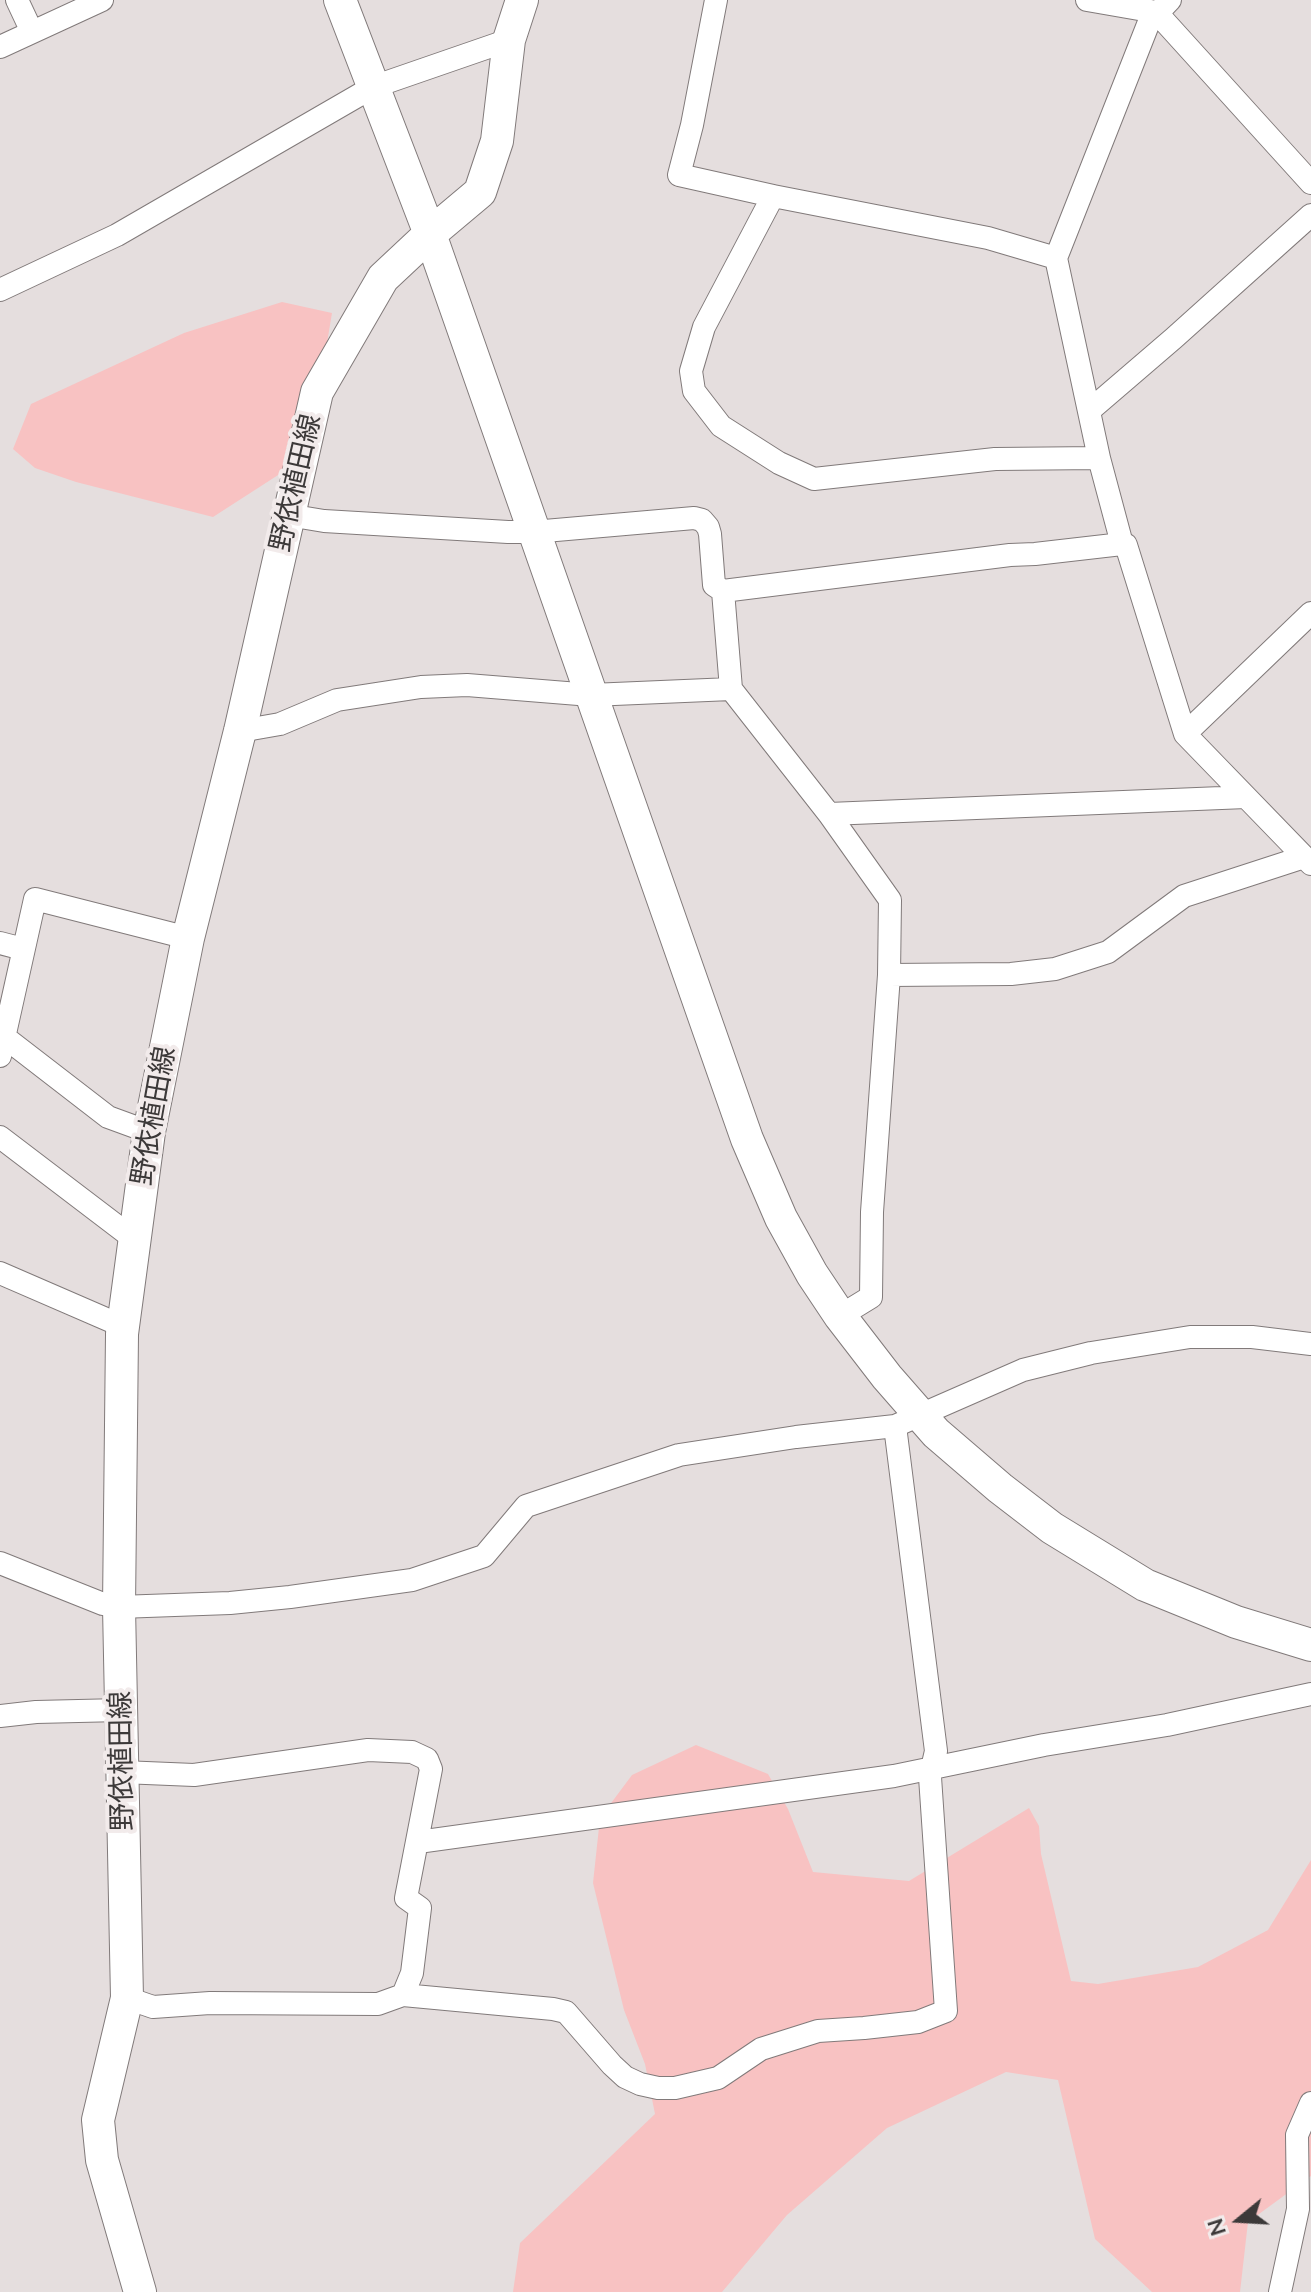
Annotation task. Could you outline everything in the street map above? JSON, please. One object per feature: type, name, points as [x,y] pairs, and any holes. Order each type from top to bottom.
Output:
[{"type":"main road","points":[[340,0],[430,234],[747,1139],[781,1218],[812,1274],[887,1377],[908,1421],[1052,1528],[1145,1585],[1236,1622],[1311,1645]]},
{"type":"main road","name":"野依植田線","points":[[135,2289],[102,2160],[98,2120],[127,1998],[119,1607],[122,1334],[149,1132],[188,938],[240,731],[317,392],[383,278],[480,192],[497,141],[509,40],[522,0]]},
{"type":"street","points":[[17,0],[32,32]]},
{"type":"street","points":[[0,47],[102,0]]},
{"type":"street","points":[[716,0],[679,175],[988,238],[1056,258]]},
{"type":"street","points":[[1087,0],[1163,6],[1311,183]]},
{"type":"street","points":[[1122,544],[1099,458],[1056,258],[1143,35],[1149,22],[1163,6]]},
{"type":"street","points":[[0,290],[117,235],[373,87],[509,40]]},
{"type":"street","points":[[773,196],[704,327],[691,371],[694,391],[721,426],[779,463],[814,479],[995,459],[1099,458]]},
{"type":"street","points":[[1089,411],[1311,215]]},
{"type":"street","points":[[288,515],[324,521],[533,532],[694,518],[702,520],[708,527],[714,585],[723,591],[1010,555],[1126,545],[1185,734],[1308,860],[1184,896],[1108,952],[1055,969],[1011,974],[889,975]]},
{"type":"street","points":[[723,591],[731,689],[829,814],[890,900],[889,975],[872,1212],[871,1297],[840,1316]]},
{"type":"street","points":[[1185,734],[1311,613]]},
{"type":"street","points":[[240,731],[280,724],[337,700],[421,687],[467,685],[591,695],[731,689]]},
{"type":"street","points":[[829,814],[1246,797]]},
{"type":"street","points":[[149,1132],[108,1117],[2,1046],[35,899],[188,938]]},
{"type":"street","points":[[0,943],[23,949]]},
{"type":"street","points":[[0,1137],[134,1239]]},
{"type":"street","points":[[0,1273],[113,1322],[122,1334]]},
{"type":"street","points":[[0,1563],[103,1604],[119,1607],[230,1603],[412,1580],[484,1556],[526,1506],[679,1455],[908,1421],[1023,1370],[1091,1353],[1190,1337],[1252,1337],[1311,1344]]},
{"type":"street","points":[[127,1998],[153,2007],[210,2003],[378,2004],[403,1995],[553,2009],[566,2012],[625,2077],[658,2088],[675,2088],[718,2078],[761,2049],[818,2031],[918,2022],[946,2011],[931,1767],[936,1751],[908,1421]]},
{"type":"street","points":[[418,1842],[894,1776],[1044,1745],[1167,1725],[1311,1694]]},
{"type":"street","points":[[0,1716],[121,1710]]},
{"type":"street","points":[[122,1772],[194,1775],[368,1750],[412,1752],[427,1759],[431,1769],[406,1898],[420,1908],[412,1973],[403,1995]]},
{"type":"street","points":[[1280,2292],[1298,2209],[1297,2135],[1311,2103]]},
{"type":"shaded area","points":[[282,302],[332,313],[322,373],[289,468],[213,517],[76,482],[35,468],[13,449],[31,404],[184,333]]},
{"type":"shaded area","points":[[696,1745],[768,1774],[788,1809],[813,1872],[909,1881],[1029,1808],[1039,1826],[1041,1854],[1071,1981],[1098,1984],[1198,1967],[1268,1930],[1311,1860],[1311,2176],[1248,2222],[1240,2292],[1152,2292],[1095,2239],[1058,2080],[1006,2072],[887,2128],[787,2215],[722,2292],[513,2292],[520,2243],[655,2114],[645,2064],[624,2010],[593,1883],[600,1818],[632,1775]]}]
